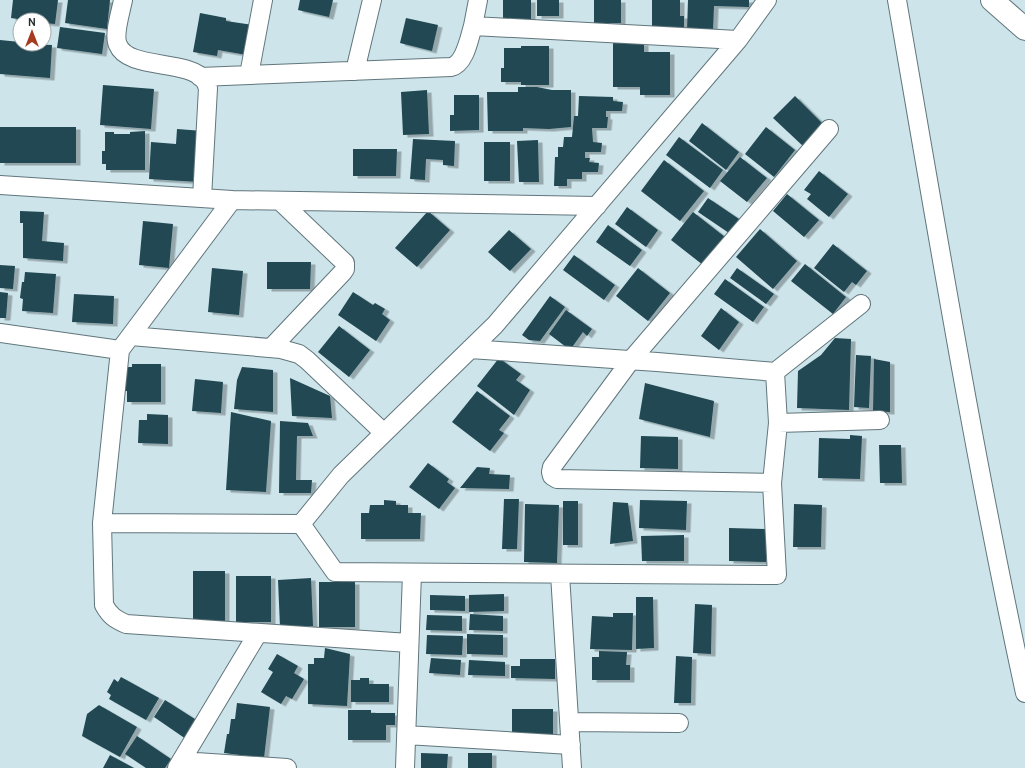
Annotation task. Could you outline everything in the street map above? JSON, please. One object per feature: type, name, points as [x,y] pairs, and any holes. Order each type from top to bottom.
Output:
[{"type":"street","points":[[123,0],[116,36],[118,46],[124,53],[132,58],[188,70],[204,80],[208,88],[202,198]]},
{"type":"street","points":[[249,75],[263,0]]},
{"type":"street","points":[[355,71],[372,0]]},
{"type":"street","points":[[200,77],[451,68],[456,66],[462,59],[473,26],[478,0]]},
{"type":"street","points":[[301,524],[341,475],[495,325],[738,40],[767,0]]},
{"type":"street","points":[[897,0],[952,318],[1025,693]]},
{"type":"street","points":[[992,0],[1025,29]]},
{"type":"street","points":[[473,26],[738,40]]},
{"type":"street","points":[[772,483],[557,479],[552,476],[551,472],[552,467],[632,360],[829,129]]},
{"type":"street","points":[[0,185],[232,200],[597,206]]},
{"type":"street","points":[[232,200],[120,350],[102,524],[104,605],[109,614],[126,624],[409,643]]},
{"type":"street","points":[[271,348],[343,272],[345,266],[345,263],[280,201]]},
{"type":"street","points":[[470,349],[632,360],[775,372],[861,304]]},
{"type":"street","points":[[0,333],[120,350]]},
{"type":"street","points":[[131,336],[271,348],[299,354],[384,433]]},
{"type":"street","points":[[301,524],[335,572],[776,575],[772,483],[778,423],[775,372]]},
{"type":"street","points":[[778,423],[880,420]]},
{"type":"street","points":[[102,524],[301,524]]},
{"type":"street","points":[[405,768],[412,573]]},
{"type":"street","points":[[560,574],[572,768]]},
{"type":"street","points":[[258,633],[179,765],[287,768]]},
{"type":"street","points":[[569,722],[679,723]]},
{"type":"street","points":[[406,735],[571,745]]},
{"type":"building","points":[[13,0],[58,0],[55,24],[52,24],[52,12],[12,12],[11,18]]},
{"type":"building","points":[[68,0],[110,0],[107,29],[65,23]]},
{"type":"building","points":[[300,0],[333,0],[329,17],[298,10]]},
{"type":"building","points":[[503,0],[531,0],[531,23],[503,23]]},
{"type":"building","points":[[537,0],[559,0],[559,16],[537,16]]},
{"type":"building","points":[[594,0],[621,0],[621,23],[609,23],[609,26],[594,26]]},
{"type":"building","points":[[652,0],[680,0],[680,16],[684,16],[684,27],[652,27]]},
{"type":"building","points":[[688,0],[749,0],[749,7],[714,6],[713,31],[687,31]]},
{"type":"building","points":[[200,13],[226,18],[226,21],[253,25],[247,55],[218,50],[217,56],[193,52]]},
{"type":"building","points":[[406,18],[438,25],[432,51],[400,43]]},
{"type":"building","points":[[60,27],[105,33],[102,54],[57,48]]},
{"type":"building","points":[[0,40],[12,41],[12,52],[52,52],[50,78],[0,74]]},
{"type":"building","points":[[613,43],[644,43],[644,52],[670,52],[670,95],[640,95],[640,87],[613,87]]},
{"type":"building","points":[[521,46],[549,46],[549,85],[521,85],[521,82],[501,82],[501,68],[504,68],[504,48],[521,48]]},
{"type":"building","points":[[103,85],[154,89],[151,129],[100,125]]},
{"type":"building","points":[[518,87],[571,90],[571,127],[549,129],[523,128],[523,131],[488,131],[487,92],[518,92]]},
{"type":"building","points":[[427,90],[429,134],[403,135],[401,92]]},
{"type":"building","points":[[454,95],[479,95],[479,130],[450,131],[450,115],[454,115]]},
{"type":"building","points":[[579,96],[613,97],[613,101],[623,102],[622,111],[606,111],[606,117],[608,117],[607,128],[592,128],[593,142],[602,143],[601,152],[585,152],[585,158],[590,158],[589,162],[599,163],[598,172],[582,172],[582,179],[567,179],[567,186],[554,186],[555,157],[558,157],[558,147],[563,147],[564,137],[572,137],[574,116],[578,116]]},
{"type":"building","points":[[795,96],[825,126],[804,147],[773,118]]},
{"type":"building","points":[[702,123],[739,152],[726,170],[689,141]]},
{"type":"building","points":[[0,127],[76,127],[76,163],[0,163]]},
{"type":"building","points":[[766,127],[795,150],[774,177],[745,154]]},
{"type":"building","points":[[177,129],[203,131],[199,182],[149,179],[151,142],[176,144]]},
{"type":"building","points":[[145,131],[145,170],[106,170],[106,164],[102,164],[102,151],[105,151],[105,132],[114,132],[114,134],[130,134],[130,132]]},
{"type":"building","points":[[679,137],[723,170],[710,188],[666,155]]},
{"type":"building","points":[[413,139],[455,141],[454,166],[443,165],[443,160],[426,159],[425,180],[410,179]]},
{"type":"building","points":[[538,140],[539,182],[519,182],[517,141]]},
{"type":"building","points":[[484,142],[510,142],[510,181],[484,181]]},
{"type":"building","points":[[353,149],[397,149],[396,176],[353,176]]},
{"type":"building","points":[[740,157],[767,178],[747,202],[720,181]]},
{"type":"building","points":[[664,160],[704,191],[680,221],[641,191]]},
{"type":"building","points":[[819,171],[848,194],[829,217],[807,199],[811,194],[804,190]]},
{"type":"building","points":[[787,194],[819,220],[804,237],[773,211]]},
{"type":"building","points":[[708,198],[742,221],[732,235],[698,212]]},
{"type":"building","points":[[627,207],[658,230],[646,247],[615,224]]},
{"type":"building","points":[[20,211],[44,212],[42,241],[64,243],[63,261],[23,258],[23,223],[20,223]]},
{"type":"building","points":[[428,211],[450,230],[417,267],[395,248]]},
{"type":"building","points":[[693,212],[725,237],[703,265],[671,240]]},
{"type":"building","points":[[143,221],[173,224],[169,268],[139,265]]},
{"type":"building","points":[[608,225],[642,250],[630,266],[596,242]]},
{"type":"building","points":[[760,229],[797,261],[773,289],[736,257]]},
{"type":"building","points":[[509,230],[531,249],[510,271],[488,252]]},
{"type":"building","points":[[833,244],[867,271],[856,285],[852,282],[844,292],[814,268]]},
{"type":"building","points":[[574,255],[615,285],[604,300],[563,270]]},
{"type":"building","points":[[267,262],[311,262],[310,289],[267,289]]},
{"type":"building","points":[[805,264],[846,297],[833,314],[791,281]]},
{"type":"building","points":[[0,265],[15,266],[13,289],[0,288]]},
{"type":"building","points":[[212,268],[243,271],[239,315],[208,312]]},
{"type":"building","points":[[638,268],[670,293],[648,321],[616,296]]},
{"type":"building","points":[[737,268],[774,294],[766,304],[730,278]]},
{"type":"building","points":[[25,272],[56,274],[53,313],[22,311],[23,299],[20,298]]},
{"type":"building","points":[[725,279],[764,307],[753,322],[714,294]]},
{"type":"building","points":[[0,292],[8,293],[6,318],[0,318]]},
{"type":"building","points":[[353,292],[373,305],[375,303],[385,309],[382,314],[390,320],[376,341],[338,315]]},
{"type":"building","points":[[74,294],[114,296],[113,324],[72,322]]},
{"type":"building","points":[[550,296],[565,307],[540,341],[529,340],[522,335]]},
{"type":"building","points":[[721,308],[739,322],[719,350],[701,336]]},
{"type":"building","points":[[566,310],[592,329],[587,336],[583,332],[570,350],[549,334]]},
{"type":"building","points":[[339,326],[370,350],[349,377],[318,352]]},
{"type":"building","points":[[835,338],[851,339],[849,410],[797,408],[798,371],[821,355]]},
{"type":"building","points":[[856,355],[871,356],[869,408],[854,407]]},
{"type":"building","points":[[499,358],[521,374],[516,380],[530,390],[514,415],[477,386]]},
{"type":"building","points":[[874,359],[890,362],[890,412],[873,411]]},
{"type":"building","points":[[132,364],[161,364],[161,402],[127,402],[127,391],[123,391],[125,367],[132,367]]},
{"type":"building","points":[[242,367],[273,370],[273,412],[234,409],[237,380]]},
{"type":"building","points":[[290,378],[330,396],[332,418],[292,416]]},
{"type":"building","points":[[195,379],[223,382],[221,413],[192,411]]},
{"type":"building","points":[[645,383],[714,401],[710,437],[639,419]]},
{"type":"building","points":[[477,391],[510,416],[499,430],[504,433],[490,451],[452,422]]},
{"type":"building","points":[[231,412],[271,421],[266,492],[226,490]]},
{"type":"building","points":[[147,414],[168,415],[168,444],[138,443],[139,420],[147,420]]},
{"type":"building","points":[[280,421],[308,423],[313,436],[297,436],[296,480],[312,480],[311,493],[279,493]]},
{"type":"building","points":[[850,435],[862,436],[860,479],[818,478],[819,438],[850,439]]},
{"type":"building","points":[[641,436],[678,437],[678,469],[640,468]]},
{"type":"building","points":[[879,445],[901,445],[902,483],[880,483]]},
{"type":"building","points":[[428,463],[449,479],[447,482],[455,488],[439,509],[409,487]]},
{"type":"building","points":[[477,467],[490,468],[489,474],[510,475],[509,489],[460,488]]},
{"type":"building","points":[[504,499],[519,499],[517,549],[502,549]]},
{"type":"building","points":[[384,500],[396,501],[396,505],[408,505],[408,513],[421,513],[420,539],[361,539],[361,513],[369,513],[370,505],[384,505]]},
{"type":"building","points":[[640,500],[687,501],[686,530],[639,528]]},
{"type":"building","points":[[563,501],[578,501],[578,545],[563,545]]},
{"type":"building","points":[[613,502],[628,503],[633,541],[610,544]]},
{"type":"building","points":[[525,504],[559,505],[557,563],[524,562]]},
{"type":"building","points":[[794,504],[822,505],[821,547],[793,547]]},
{"type":"building","points":[[729,528],[766,529],[766,562],[729,561]]},
{"type":"building","points":[[684,535],[684,561],[642,561],[641,536]]},
{"type":"building","points":[[193,571],[225,571],[225,621],[193,621]]},
{"type":"building","points":[[236,576],[271,576],[271,622],[236,622]]},
{"type":"building","points":[[311,578],[313,626],[280,627],[278,580]]},
{"type":"building","points":[[319,582],[355,582],[355,627],[319,627]]},
{"type":"building","points":[[504,594],[504,611],[469,612],[469,595]]},
{"type":"building","points":[[430,595],[465,596],[465,611],[430,610]]},
{"type":"building","points":[[636,597],[653,597],[654,648],[636,649]]},
{"type":"building","points":[[695,604],[712,605],[711,654],[693,653]]},
{"type":"building","points":[[613,613],[633,613],[632,650],[590,649],[592,616],[613,617]]},
{"type":"building","points":[[470,614],[503,616],[503,631],[469,630]]},
{"type":"building","points":[[427,615],[462,616],[462,631],[426,630]]},
{"type":"building","points":[[467,634],[503,635],[503,655],[467,654]]},
{"type":"building","points":[[427,635],[463,636],[462,655],[426,654]]},
{"type":"building","points":[[325,648],[350,654],[347,706],[308,704],[308,664],[314,664],[314,658],[324,658]]},
{"type":"building","points":[[599,651],[627,652],[626,665],[630,665],[630,680],[592,680],[592,657],[599,657]]},
{"type":"building","points":[[277,654],[298,666],[294,673],[304,679],[292,699],[286,696],[281,704],[261,692],[273,672],[268,669]]},
{"type":"building","points":[[676,656],[692,657],[691,703],[674,703]]},
{"type":"building","points":[[431,658],[461,660],[460,675],[429,673]]},
{"type":"building","points":[[520,659],[555,659],[555,679],[511,678],[511,666],[520,666]]},
{"type":"building","points":[[469,660],[505,662],[505,676],[468,675]]},
{"type":"building","points":[[121,677],[159,698],[146,720],[109,699],[111,695],[107,692],[114,679],[118,682]]},
{"type":"building","points":[[360,678],[369,678],[369,684],[389,684],[389,702],[351,702],[351,680],[360,680]]},
{"type":"building","points":[[165,700],[198,721],[186,739],[154,717]]},
{"type":"building","points":[[237,703],[270,707],[264,758],[224,753],[231,719],[235,719]]},
{"type":"building","points":[[99,705],[137,727],[120,757],[82,736],[87,714]]},
{"type":"building","points":[[512,709],[553,709],[553,736],[512,735]]},
{"type":"building","points":[[348,710],[371,710],[371,713],[395,713],[395,725],[386,725],[386,740],[348,740]]},
{"type":"building","points":[[137,736],[171,759],[165,768],[146,768],[125,754]]},
{"type":"building","points":[[421,753],[448,754],[447,768],[421,768]]},
{"type":"building","points":[[468,753],[492,753],[492,768],[468,768]]},
{"type":"building","points":[[110,755],[134,768],[103,768]]}]
